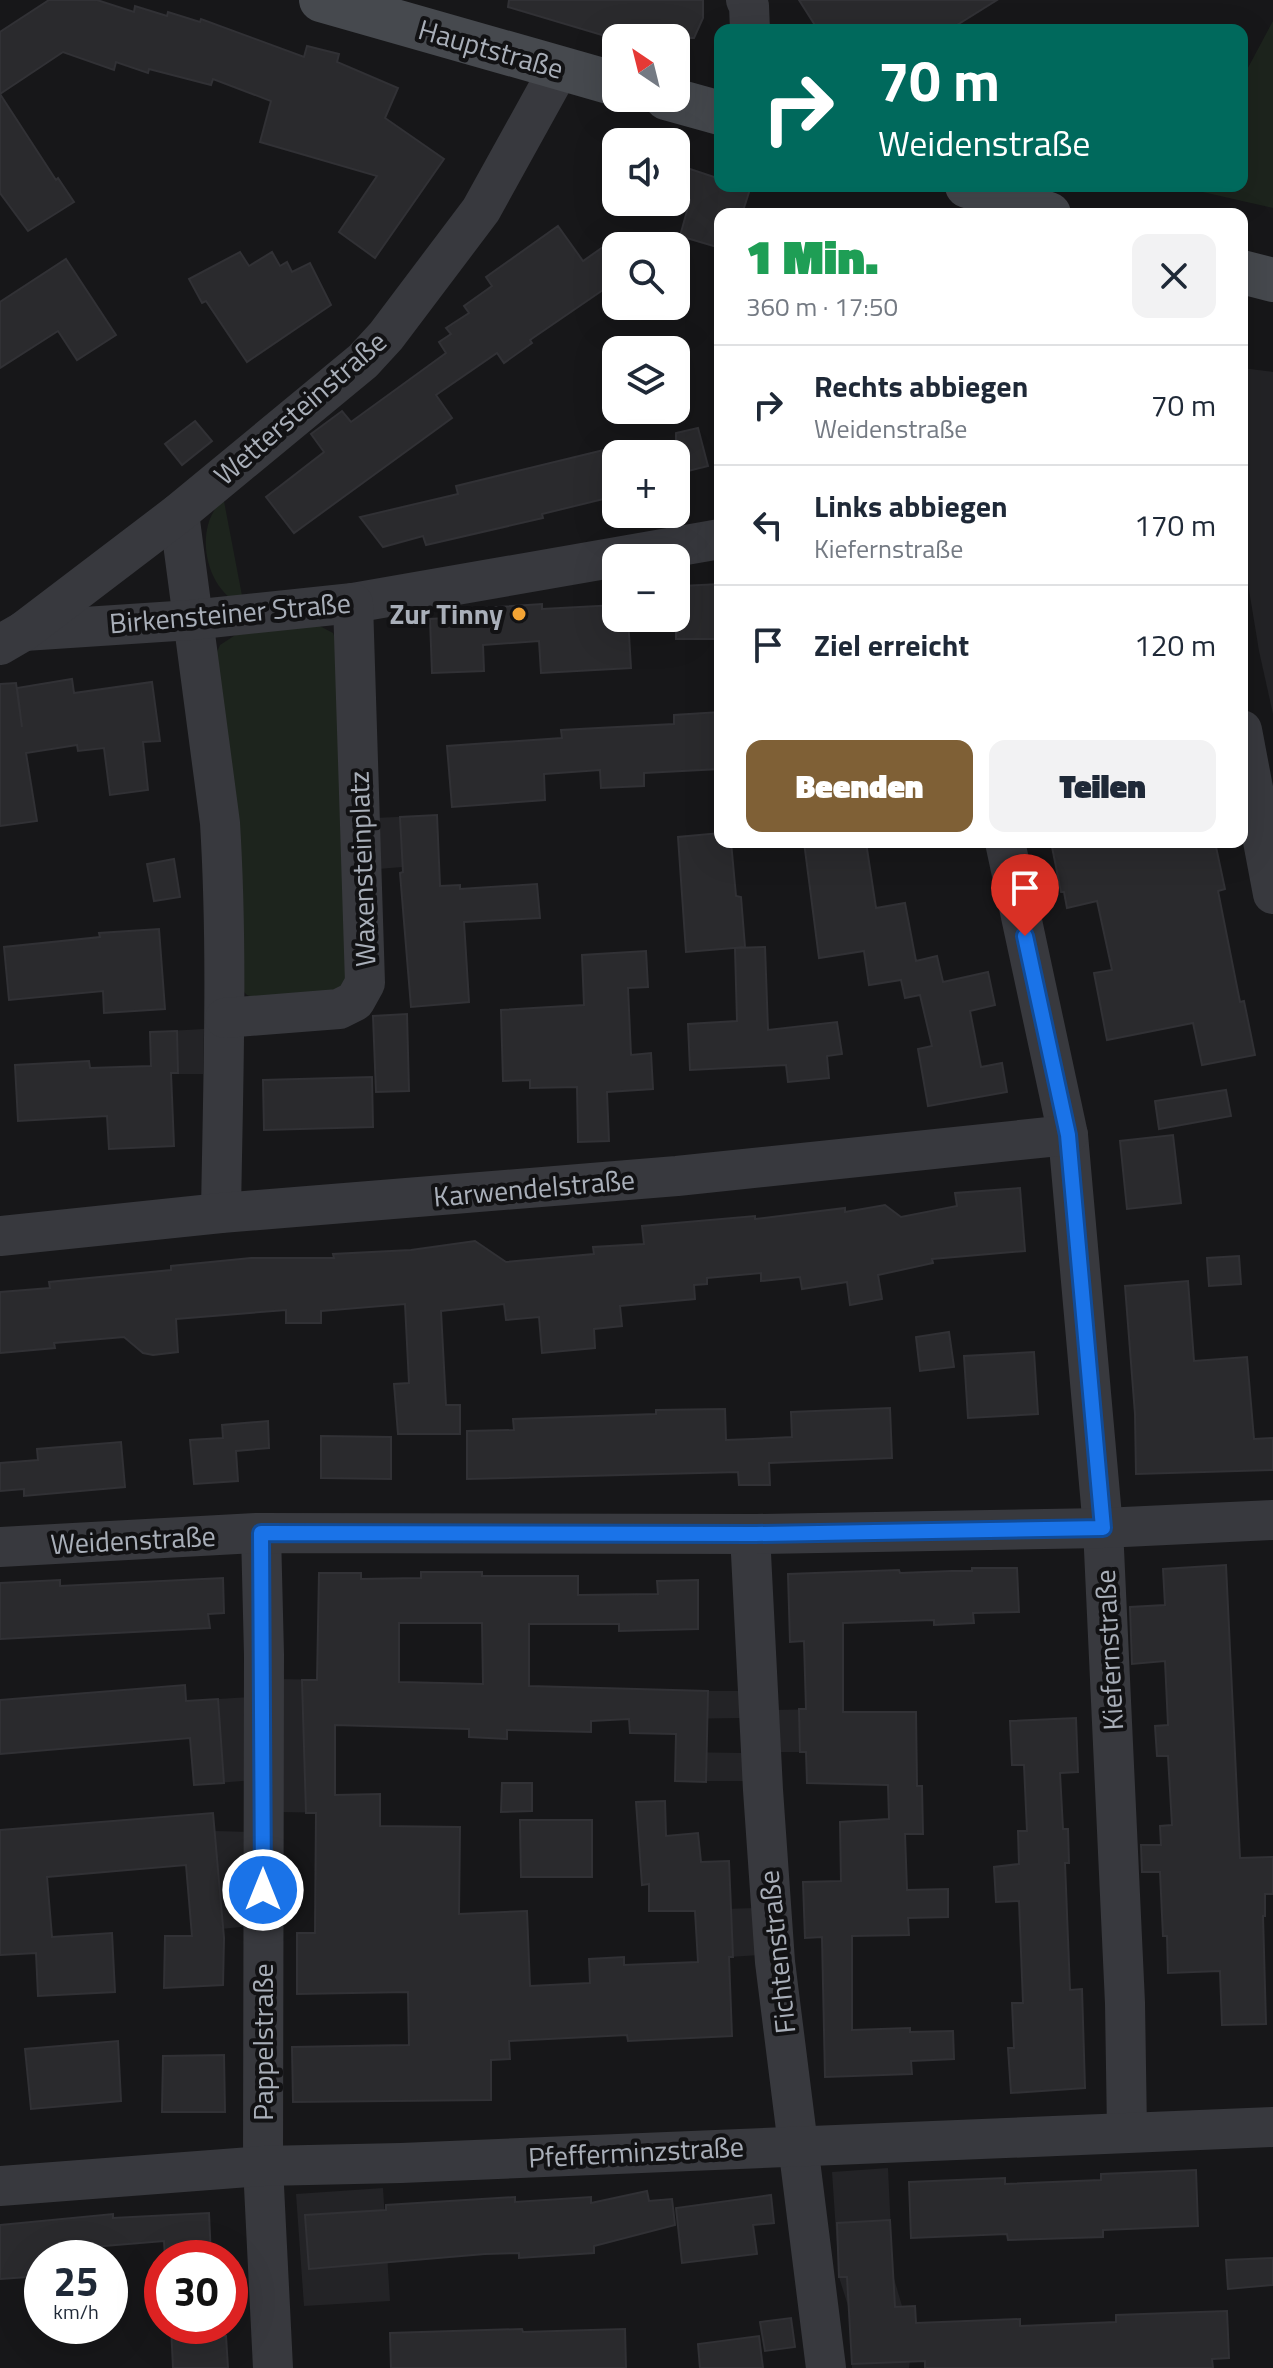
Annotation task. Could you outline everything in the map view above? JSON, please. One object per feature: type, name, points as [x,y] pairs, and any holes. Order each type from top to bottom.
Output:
[{"type":"main road","name":"Hauptstraße","points":[[321,0],[602,80]]},
{"type":"main road","points":[[690,105],[714,111]]},
{"type":"main road","points":[[985,192],[1031,208]]},
{"type":"main road","points":[[1248,274],[1273,280]]},
{"type":"street","points":[[746,0],[750,24]]},
{"type":"street","name":"Wettersteinstraße","points":[[12,638],[179,513],[357,366],[386,336],[481,210],[559,69]]},
{"type":"street","points":[[179,513],[220,823],[225,1018],[221,1213]]},
{"type":"street","name":"Birkensteiner Straße","points":[[12,638],[353,603],[714,540]]},
{"type":"street","name":"Waxensteinplatz","points":[[225,1018],[339,1009],[355,1001],[365,983],[353,603]]},
{"type":"street","points":[[1248,762],[1273,894]]},
{"type":"street","name":"Kiefernstraße","points":[[1006,848],[1068,1135],[1103,1528],[1121,1914],[1127,2131]]},
{"type":"street","name":"Karwendelstraße","points":[[0,1236],[221,1213],[677,1176],[1068,1135]]},
{"type":"street","name":"Weidenstraße","points":[[0,1547],[261,1533],[750,1534],[1103,1528],[1273,1520]]},
{"type":"street","name":"Pappelstraße","points":[[261,1533],[264,1700],[263,2166],[273,2368]]},
{"type":"street","name":"Fichtenstraße","points":[[750,1534],[775,1962],[826,2368]]},
{"type":"street","name":"Pfefferminzstraße","points":[[0,2186],[263,2166],[1273,2127]]},
{"type":"shaded area","points":[[1273,21],[1273,208],[1203,192],[1248,192],[1248,68]]},
{"type":"shaded area","points":[[1248,369],[1273,372],[1273,714],[1248,584]]},
{"type":"shaded area","points":[[223,496],[244,606],[234,601],[217,583],[208,561],[208,525]]},
{"type":"shaded area","points":[[314,623],[333,633],[338,645],[348,976],[342,987],[333,991],[257,999],[239,987],[216,654],[220,645],[237,634]]},
{"type":"shaded area","points":[[437,815],[439,864],[378,869],[375,818]]},
{"type":"shaded area","points":[[204,1029],[203,1074],[151,1074],[150,1032]]},
{"type":"shaded area","points":[[278,1679],[330,1680],[335,1813],[279,1812]]},
{"type":"shaded area","points":[[678,1691],[740,1691],[740,1718],[678,1719]]},
{"type":"shaded area","points":[[250,1697],[254,1780],[194,1785],[187,1701]]},
{"type":"shaded area","points":[[827,1709],[828,1752],[772,1752],[770,1710]]},
{"type":"shaded area","points":[[676,1752],[744,1753],[744,1781],[676,1781]]},
{"type":"shaded area","points":[[215,1831],[252,1832],[250,1926],[192,1932]]},
{"type":"shaded area","points":[[754,1908],[760,1955],[698,1959],[695,1910]]},
{"type":"shaded area","points":[[888,2168],[893,2275],[902,2306],[915,2306],[918,2360],[910,2360],[909,2368],[852,2368],[849,2309],[839,2277],[832,2172]]},
{"type":"shaded area","points":[[383,2188],[390,2301],[304,2306],[296,2194]]},
{"type":"building","points":[[49,0],[97,0],[134,12],[135,6],[167,16],[168,12],[200,22],[201,19],[304,57],[307,46],[339,54],[337,62],[398,88],[385,118],[444,159],[375,258],[339,232],[377,176],[260,142],[271,101],[213,79],[211,85],[149,69],[148,73],[116,62],[114,70],[63,52],[0,94],[0,32]]},
{"type":"building","points":[[509,0],[703,0],[703,18],[694,38],[690,38],[690,24],[602,24],[602,35],[508,7]]},
{"type":"building","points":[[799,0],[997,0],[959,24],[814,24]]},
{"type":"building","points":[[0,94],[56,180],[58,178],[74,202],[28,231],[0,193]]},
{"type":"building","points":[[690,169],[714,177],[714,192],[749,192],[744,208],[714,208],[714,246],[690,239],[690,232],[681,232],[686,216],[690,216]]},
{"type":"building","points":[[558,226],[583,261],[602,248],[602,291],[530,340],[532,343],[504,363],[497,353],[436,395],[452,418],[294,533],[266,497],[324,452],[311,434],[342,411],[351,422],[446,353],[439,342],[451,334],[446,328],[469,313],[464,306],[492,286],[486,277]]},
{"type":"building","points":[[240,252],[249,266],[272,252],[280,266],[287,262],[292,272],[310,263],[331,305],[247,362],[206,301],[202,303],[189,279]]},
{"type":"building","points":[[66,259],[116,335],[77,360],[58,331],[0,368],[0,302]]},
{"type":"building","points":[[195,421],[212,441],[182,465],[165,444]]},
{"type":"building","points":[[698,428],[708,466],[690,470],[690,440],[676,440],[676,433]]},
{"type":"building","points":[[602,450],[602,499],[542,514],[543,518],[426,545],[423,536],[383,547],[360,517],[458,494],[456,486]]},
{"type":"building","points":[[714,584],[714,639],[676,639],[676,632],[690,632],[690,586]]},
{"type":"building","points":[[542,604],[542,609],[602,606],[602,632],[629,632],[631,668],[541,673],[539,641],[483,645],[484,671],[432,673],[430,619],[482,616],[482,608]]},
{"type":"building","points":[[72,679],[74,693],[152,682],[160,741],[143,742],[148,790],[110,795],[104,748],[78,751],[77,745],[26,753],[37,821],[0,826],[0,684],[16,683],[22,727],[17,688]]},
{"type":"building","points":[[714,712],[714,769],[644,773],[644,786],[601,788],[600,770],[544,774],[545,800],[452,807],[447,746],[562,738],[561,730],[674,724],[674,715]]},
{"type":"building","points":[[437,815],[440,886],[460,885],[460,889],[537,884],[540,918],[464,922],[469,1002],[411,1007],[400,873],[403,872],[400,817]]},
{"type":"building","points":[[714,834],[714,848],[732,848],[736,896],[741,897],[745,947],[686,952],[678,837]]},
{"type":"building","points":[[805,848],[867,848],[876,908],[905,903],[916,961],[937,956],[943,982],[988,972],[995,1005],[970,1011],[981,1067],[1002,1063],[1007,1092],[928,1106],[918,1049],[932,1046],[920,995],[905,998],[901,980],[869,985],[864,951],[819,958]]},
{"type":"building","points":[[1052,848],[1216,848],[1225,889],[1218,891],[1240,1002],[1244,1001],[1255,1055],[1202,1065],[1193,1023],[1107,1040],[1094,973],[1112,970],[1097,901],[1067,908],[1064,892],[1061,892]]},
{"type":"building","points":[[174,859],[180,897],[154,901],[147,864]]},
{"type":"building","points":[[159,929],[165,1009],[104,1013],[103,991],[9,1000],[4,947],[100,937],[99,933]]},
{"type":"building","points":[[765,947],[768,1030],[837,1022],[842,1054],[827,1056],[829,1078],[788,1082],[786,1065],[690,1070],[688,1024],[737,1021],[735,948]]},
{"type":"building","points":[[646,951],[648,987],[628,988],[631,1055],[651,1053],[653,1089],[607,1092],[609,1141],[578,1142],[577,1087],[530,1088],[530,1080],[503,1081],[501,1010],[584,1005],[582,955]]},
{"type":"building","points":[[407,1014],[409,1091],[376,1092],[373,1016]]},
{"type":"building","points":[[177,1031],[178,1073],[171,1073],[174,1146],[109,1149],[107,1116],[18,1121],[15,1065],[89,1061],[90,1068],[151,1066],[150,1032]]},
{"type":"building","points":[[372,1077],[373,1127],[264,1130],[263,1080]]},
{"type":"building","points":[[1226,1090],[1231,1116],[1159,1129],[1155,1101]]},
{"type":"building","points":[[1173,1135],[1181,1203],[1127,1209],[1120,1141]]},
{"type":"building","points":[[1020,1188],[1025,1251],[932,1259],[933,1263],[878,1275],[882,1299],[850,1305],[847,1282],[802,1289],[800,1277],[761,1281],[761,1273],[707,1278],[707,1284],[694,1285],[695,1299],[620,1306],[622,1326],[594,1329],[595,1348],[542,1353],[539,1317],[506,1320],[504,1304],[441,1311],[446,1405],[460,1405],[460,1434],[398,1434],[394,1384],[409,1383],[405,1304],[321,1311],[321,1323],[286,1323],[286,1310],[176,1319],[178,1352],[143,1353],[124,1337],[54,1343],[55,1348],[0,1353],[0,1292],[50,1288],[49,1282],[171,1270],[171,1266],[251,1258],[334,1258],[333,1254],[411,1250],[475,1241],[506,1262],[594,1254],[593,1247],[644,1244],[642,1226],[755,1216],[755,1219],[845,1208],[845,1212],[885,1205],[901,1217],[957,1206],[955,1193]]},
{"type":"building","points":[[1239,1256],[1241,1284],[1209,1286],[1207,1258]]},
{"type":"building","points":[[1188,1281],[1194,1361],[1247,1357],[1254,1439],[1273,1438],[1273,1470],[1136,1474],[1135,1414],[1125,1286]]},
{"type":"building","points":[[949,1332],[954,1367],[920,1371],[916,1337]]},
{"type":"building","points":[[1034,1352],[1038,1414],[968,1418],[964,1356]]},
{"type":"building","points":[[890,1408],[892,1458],[769,1463],[770,1485],[739,1485],[738,1472],[467,1479],[467,1431],[514,1430],[513,1419],[725,1409],[726,1440],[792,1437],[791,1412]]},
{"type":"building","points":[[268,1421],[269,1448],[236,1451],[238,1481],[194,1484],[190,1440],[223,1438],[222,1425]]},
{"type":"building","points":[[321,1436],[391,1437],[391,1479],[321,1478]]},
{"type":"building","points":[[121,1442],[125,1487],[24,1496],[24,1489],[0,1491],[0,1463],[38,1460],[37,1449]]},
{"type":"building","points":[[1226,1565],[1240,1858],[1273,1857],[1273,1894],[1265,1894],[1263,1916],[1266,2024],[1222,2025],[1220,1971],[1168,1973],[1160,1872],[1142,1872],[1141,1845],[1161,1845],[1160,1826],[1172,1825],[1168,1756],[1157,1756],[1155,1726],[1168,1725],[1165,1661],[1132,1664],[1130,1607],[1165,1605],[1163,1569]]},
{"type":"building","points":[[972,1568],[1017,1568],[1019,1612],[973,1613],[974,1623],[934,1625],[934,1620],[843,1623],[843,1712],[916,1712],[917,1786],[922,1786],[923,1834],[905,1834],[907,1890],[948,1889],[948,1917],[908,1918],[909,1935],[852,1936],[852,2030],[910,2028],[910,2032],[953,2031],[954,2059],[911,2061],[912,2074],[825,2077],[822,1937],[805,1938],[803,1882],[841,1881],[840,1822],[889,1819],[888,1785],[807,1783],[806,1752],[800,1752],[799,1709],[806,1709],[804,1641],[790,1642],[788,1574],[972,1571]]},
{"type":"building","points":[[421,1572],[482,1572],[482,1576],[578,1576],[578,1595],[658,1594],[657,1581],[698,1580],[698,1629],[619,1631],[619,1624],[529,1624],[529,1686],[708,1691],[706,1782],[675,1781],[676,1734],[630,1733],[629,1719],[591,1721],[591,1732],[507,1730],[507,1739],[469,1737],[469,1729],[335,1725],[335,1795],[380,1794],[380,1826],[460,1827],[459,1914],[527,1911],[530,1986],[590,1983],[589,1959],[624,1957],[624,1965],[698,1962],[695,1911],[649,1911],[649,1884],[642,1885],[636,1802],[665,1801],[666,1836],[698,1833],[701,1862],[729,1861],[732,2036],[628,2041],[627,2035],[509,2041],[510,2059],[491,2060],[491,2100],[293,2102],[292,2047],[409,2045],[408,1992],[297,1994],[297,1933],[315,1933],[316,1813],[306,1813],[302,1680],[317,1680],[319,1573],[361,1573],[361,1579],[421,1578]],"holes":[[[399,1623],[482,1623],[483,1684],[399,1682]]]},
{"type":"building","points":[[223,1578],[224,1613],[208,1614],[210,1628],[0,1639],[0,1583],[60,1580],[60,1586]]},
{"type":"building","points":[[185,1685],[186,1701],[218,1699],[224,1783],[194,1785],[190,1738],[0,1754],[0,1700]]},
{"type":"building","points":[[1076,1718],[1078,1772],[1060,1773],[1063,1829],[1068,1829],[1069,1863],[1065,1863],[1070,1990],[1082,1989],[1085,2088],[1011,2093],[1008,2048],[1014,2048],[1012,2003],[1023,2003],[1019,1901],[996,1902],[994,1867],[1019,1864],[1018,1831],[1027,1831],[1024,1765],[1012,1765],[1010,1721]]},
{"type":"building","points":[[502,1783],[532,1783],[532,1811],[501,1812]]},
{"type":"building","points":[[213,1813],[224,1938],[223,1985],[164,1988],[165,1936],[192,1936],[186,1865],[47,1877],[52,1937],[112,1933],[115,1992],[38,1996],[36,1953],[0,1955],[0,1830]]},
{"type":"building","points":[[520,1820],[592,1820],[592,1877],[521,1877]]},
{"type":"building","points":[[118,2041],[121,2101],[31,2109],[25,2049]]},
{"type":"building","points":[[224,2055],[225,2112],[162,2112],[163,2056]]},
{"type":"building","points":[[1196,2170],[1198,2226],[1103,2230],[1103,2237],[1008,2240],[1007,2234],[911,2238],[909,2182],[1005,2178],[1005,2184],[1101,2180],[1101,2174]]},
{"type":"building","points":[[647,2191],[649,2201],[672,2199],[675,2225],[594,2246],[594,2253],[519,2258],[519,2253],[485,2254],[309,2269],[305,2215],[386,2210],[386,2205],[515,2197],[515,2202],[591,2197],[591,2203]]},
{"type":"building","points":[[771,2195],[774,2223],[753,2225],[757,2254],[682,2263],[676,2208]]},
{"type":"building","points":[[209,2213],[210,2240],[144,2240],[144,2243],[128,2244],[128,2240],[24,2240],[24,2277],[0,2279],[0,2225],[113,2214],[113,2218]]},
{"type":"building","points":[[890,2220],[895,2307],[915,2306],[916,2323],[1020,2319],[1020,2326],[1116,2322],[1116,2315],[1227,2311],[1229,2358],[1212,2359],[1213,2368],[925,2368],[925,2361],[852,2364],[847,2277],[839,2277],[837,2223]]},
{"type":"building","points":[[1273,2258],[1273,2285],[1228,2289],[1226,2260]]},
{"type":"building","points":[[791,2318],[795,2347],[765,2351],[760,2322]]},
{"type":"building","points":[[522,2329],[523,2332],[625,2329],[626,2368],[391,2368],[390,2333]]},
{"type":"building","points":[[759,2336],[763,2368],[700,2368],[698,2344]]},
{"type":"building","points":[[172,2344],[226,2344],[228,2368],[173,2368]]},
{"type":"place","name":"Zur Tinny","points":[[519,614]]},
{"type":"route","points":[[263,1890],[261,1533],[756,1534],[1103,1528],[1068,1135],[1025,936]]}]
